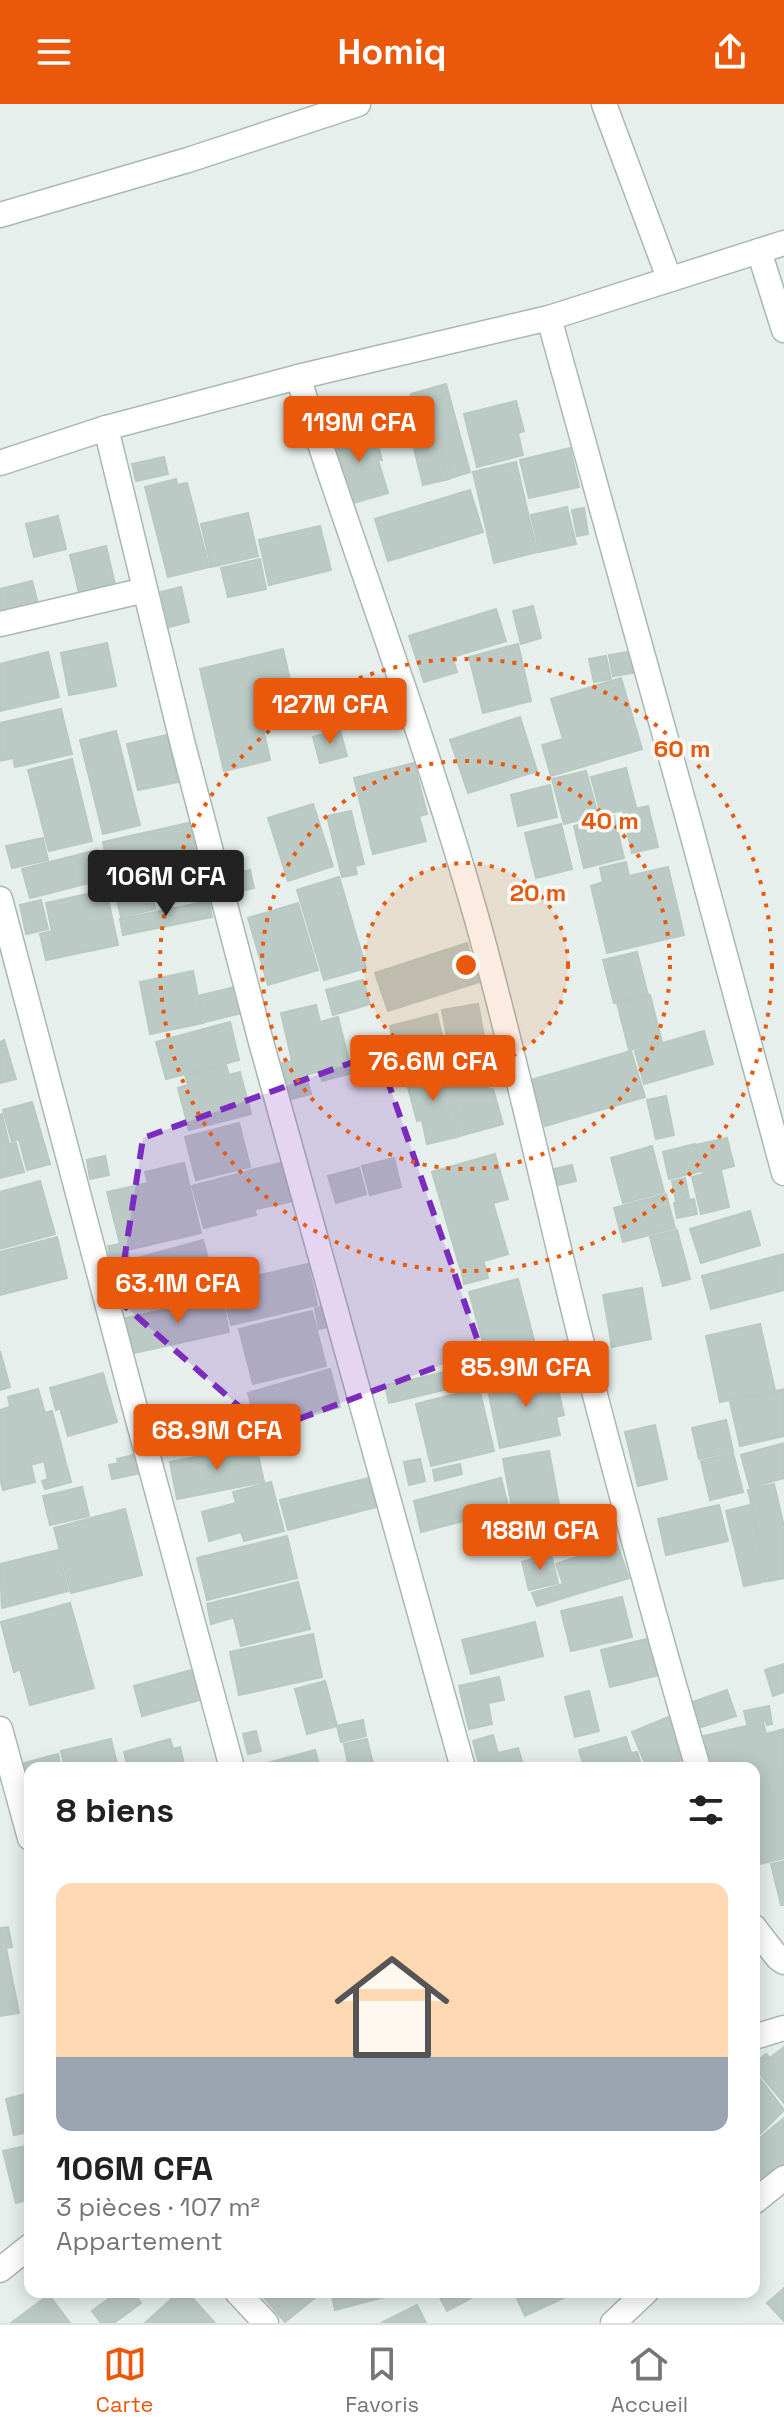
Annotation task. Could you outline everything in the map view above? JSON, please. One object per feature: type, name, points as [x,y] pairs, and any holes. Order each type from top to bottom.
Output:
[{"type":"street","points":[[0,215],[188,160],[358,104]]},
{"type":"street","points":[[604,104],[669,278]]},
{"type":"street","points":[[0,463],[106,428],[298,377],[549,318],[784,243]]},
{"type":"street","points":[[759,251],[784,330]]},
{"type":"street","points":[[549,318],[784,1173]]},
{"type":"street","points":[[298,377],[433,771],[472,904],[655,1623],[696,1762]]},
{"type":"street","points":[[106,428],[261,1042],[461,1762]]},
{"type":"street","points":[[0,624],[145,590]]},
{"type":"street","points":[[0,899],[230,1762]]},
{"type":"street","points":[[0,1729],[24,1816]]},
{"type":"street","points":[[760,1935],[784,1962]]},
{"type":"street","points":[[760,2035],[784,2028]]},
{"type":"street","points":[[760,2197],[784,2178]]},
{"type":"street","points":[[0,2270],[24,2251]]},
{"type":"street","points":[[243,2298],[266,2323]]},
{"type":"street","points":[[613,2323],[640,2298]]},
{"type":"highlighted area","points":[[378,1053],[481,1350],[267,1431],[118,1300],[143,1138]]},
{"type":"building","points":[[446,384],[470,472],[451,478],[433,410],[416,415],[411,394]]},
{"type":"building","points":[[516,401],[524,431],[518,433],[523,455],[477,467],[464,414]]},
{"type":"building","points":[[433,413],[449,479],[423,485],[407,420]]},
{"type":"building","points":[[371,421],[388,493],[346,505],[328,439],[356,431],[355,425]]},
{"type":"building","points":[[570,448],[579,487],[529,498],[520,460]]},
{"type":"building","points":[[164,457],[168,474],[136,481],[132,464]]},
{"type":"building","points":[[516,462],[537,552],[494,563],[473,472]]},
{"type":"building","points":[[176,479],[177,485],[187,483],[209,567],[168,577],[145,487]]},
{"type":"building","points":[[470,490],[483,532],[388,561],[375,519]]},
{"type":"building","points":[[567,507],[576,544],[539,552],[531,515]]},
{"type":"building","points":[[584,508],[588,534],[577,536],[572,510]]},
{"type":"building","points":[[248,513],[258,556],[211,567],[201,524]]},
{"type":"building","points":[[58,516],[66,549],[34,557],[26,524]]},
{"type":"building","points":[[320,526],[331,570],[269,585],[259,540]]},
{"type":"building","points":[[106,546],[118,597],[82,605],[70,555]]},
{"type":"building","points":[[260,559],[266,589],[228,597],[221,568]]},
{"type":"building","points":[[32,581],[43,622],[0,633],[0,589]]},
{"type":"building","points":[[181,587],[189,622],[169,627],[161,592]]},
{"type":"building","points":[[533,606],[541,638],[521,644],[513,611]]},
{"type":"building","points":[[496,609],[506,641],[452,657],[457,672],[424,682],[409,636]]},
{"type":"building","points":[[107,643],[116,686],[69,695],[61,653]]},
{"type":"building","points":[[518,644],[531,701],[483,713],[469,657]]},
{"type":"building","points":[[283,649],[299,720],[263,728],[270,760],[224,771],[200,669]]},
{"type":"building","points":[[48,652],[59,697],[0,711],[0,664]]},
{"type":"building","points":[[629,652],[633,673],[613,676],[609,655]]},
{"type":"building","points":[[606,656],[611,679],[594,682],[589,659]]},
{"type":"building","points":[[621,678],[642,749],[551,776],[542,745],[563,739],[551,699]]},
{"type":"building","points":[[61,709],[72,754],[15,767],[13,758],[0,761],[0,723]]},
{"type":"building","points":[[520,717],[537,771],[468,793],[450,740]]},
{"type":"building","points":[[340,730],[347,756],[320,763],[313,737]]},
{"type":"building","points":[[116,731],[140,825],[103,834],[80,740]]},
{"type":"building","points":[[167,735],[178,782],[138,790],[127,744]]},
{"type":"building","points":[[72,759],[92,841],[49,851],[28,770]]},
{"type":"building","points":[[414,763],[427,814],[419,816],[426,841],[373,854],[354,778]]},
{"type":"building","points":[[626,768],[636,807],[601,815],[591,777]]},
{"type":"building","points":[[586,771],[598,815],[564,824],[552,779]]},
{"type":"building","points":[[550,785],[557,817],[518,826],[511,795]]},
{"type":"building","points":[[313,804],[333,866],[288,881],[268,818]]},
{"type":"building","points":[[648,806],[658,847],[632,853],[623,812]]},
{"type":"building","points":[[351,811],[364,864],[355,866],[357,874],[342,877],[327,816]]},
{"type":"building","points":[[614,816],[624,858],[584,868],[574,826]]},
{"type":"building","points":[[193,822],[202,867],[183,871],[186,885],[155,892],[148,860],[108,868],[103,842]]},
{"type":"building","points":[[561,824],[572,869],[536,878],[525,833]]},
{"type":"building","points":[[43,838],[48,860],[12,868],[6,846]]},
{"type":"building","points":[[97,850],[105,879],[30,898],[22,869]]},
{"type":"building","points":[[626,862],[629,876],[668,867],[684,935],[607,953],[591,886],[603,882],[600,868]]},
{"type":"building","points":[[145,866],[155,909],[121,917],[111,874]]},
{"type":"building","points":[[250,870],[254,888],[237,892],[233,874]]},
{"type":"building","points":[[339,877],[366,968],[324,980],[297,890]]},
{"type":"building","points":[[106,890],[118,945],[46,960],[40,934],[52,931],[46,903]]},
{"type":"building","points":[[41,900],[48,929],[26,934],[20,905]]},
{"type":"building","points":[[209,901],[212,917],[123,935],[120,919]]},
{"type":"building","points":[[298,903],[318,970],[268,985],[248,918]]},
{"type":"building","points":[[467,943],[479,982],[388,1011],[375,973]]},
{"type":"building","points":[[637,952],[648,995],[614,1003],[603,960]]},
{"type":"building","points":[[193,971],[203,1023],[150,1034],[140,982]]},
{"type":"building","points":[[363,980],[370,1004],[333,1015],[326,990]]},
{"type":"building","points":[[239,986],[246,1012],[205,1022],[198,996]]},
{"type":"building","points":[[650,995],[662,1042],[629,1050],[617,1003]]},
{"type":"building","points":[[478,1004],[486,1047],[450,1054],[442,1010]]},
{"type":"building","points":[[316,1005],[320,1022],[338,1017],[352,1073],[322,1081],[320,1071],[306,1075],[311,1094],[291,1099],[282,1063],[292,1061],[281,1013]]},
{"type":"building","points":[[437,1014],[444,1044],[397,1056],[390,1026]]},
{"type":"building","points":[[230,1022],[239,1060],[166,1079],[156,1042]]},
{"type":"building","points":[[704,1031],[713,1064],[644,1084],[635,1051]]},
{"type":"building","points":[[4,1040],[16,1079],[0,1083],[0,1042]]},
{"type":"building","points":[[478,1051],[503,1124],[463,1135],[443,1060]]},
{"type":"building","points":[[631,1051],[645,1097],[545,1126],[531,1080]]},
{"type":"building","points":[[443,1064],[461,1136],[427,1144],[422,1120],[417,1121],[404,1073]]},
{"type":"building","points":[[226,1065],[229,1075],[240,1072],[251,1114],[189,1130],[178,1088],[188,1085],[185,1075]]},
{"type":"building","points":[[666,1096],[674,1135],[656,1139],[647,1100]]},
{"type":"building","points":[[32,1102],[50,1164],[27,1170],[19,1139],[12,1142],[3,1110]]},
{"type":"building","points":[[0,1115],[9,1144],[16,1143],[24,1172],[0,1178]]},
{"type":"building","points":[[239,1123],[250,1167],[196,1180],[185,1137]]},
{"type":"building","points":[[727,1138],[734,1166],[703,1174],[695,1145]]},
{"type":"building","points":[[695,1144],[701,1171],[669,1179],[663,1152]]},
{"type":"building","points":[[652,1146],[664,1192],[623,1203],[611,1158]]},
{"type":"building","points":[[495,1154],[508,1199],[493,1203],[508,1254],[460,1268],[432,1172]]},
{"type":"building","points":[[105,1156],[109,1175],[90,1179],[87,1160]]},
{"type":"building","points":[[394,1158],[401,1187],[370,1195],[362,1166]]},
{"type":"building","points":[[285,1162],[294,1201],[256,1209],[247,1171]]},
{"type":"building","points":[[184,1163],[201,1233],[127,1250],[129,1257],[111,1261],[108,1246],[120,1244],[107,1192],[148,1183],[145,1172]]},
{"type":"building","points":[[572,1165],[576,1181],[558,1185],[554,1169]]},
{"type":"building","points":[[359,1168],[366,1194],[336,1203],[328,1176]]},
{"type":"building","points":[[721,1170],[729,1207],[701,1214],[692,1177]]},
{"type":"building","points":[[245,1172],[256,1215],[204,1228],[192,1186]]},
{"type":"building","points":[[685,1178],[689,1198],[676,1201],[672,1181]]},
{"type":"building","points":[[40,1181],[55,1234],[0,1249],[0,1192]]},
{"type":"building","points":[[666,1194],[675,1228],[623,1242],[614,1208]]},
{"type":"building","points":[[694,1199],[697,1214],[677,1218],[674,1203]]},
{"type":"building","points":[[750,1211],[760,1245],[701,1263],[690,1229]]},
{"type":"building","points":[[677,1230],[690,1279],[663,1286],[650,1237]]},
{"type":"building","points":[[57,1237],[67,1278],[0,1295],[0,1252]]},
{"type":"building","points":[[203,1240],[214,1281],[142,1300],[130,1260]]},
{"type":"building","points":[[784,1254],[784,1290],[711,1309],[702,1276]]},
{"type":"building","points":[[484,1263],[488,1278],[464,1284],[461,1268]]},
{"type":"building","points":[[308,1264],[317,1305],[231,1325],[221,1284]]},
{"type":"building","points":[[518,1279],[535,1344],[487,1357],[469,1292]]},
{"type":"building","points":[[642,1288],[651,1339],[612,1347],[603,1295]]},
{"type":"building","points":[[222,1297],[229,1332],[134,1353],[126,1318]]},
{"type":"building","points":[[327,1306],[332,1326],[319,1329],[315,1308]]},
{"type":"building","points":[[312,1311],[326,1366],[253,1384],[239,1329]]},
{"type":"building","points":[[760,1324],[775,1390],[720,1402],[706,1336]]},
{"type":"building","points":[[577,1338],[587,1377],[562,1383],[552,1344]]},
{"type":"building","points":[[551,1346],[555,1365],[531,1370],[527,1351]]},
{"type":"building","points":[[0,1351],[10,1387],[0,1390]]},
{"type":"building","points":[[515,1354],[519,1373],[480,1382],[476,1363]]},
{"type":"building","points":[[330,1369],[340,1407],[258,1430],[248,1393]]},
{"type":"building","points":[[453,1370],[456,1387],[389,1403],[385,1386]]},
{"type":"building","points":[[554,1371],[564,1415],[556,1417],[560,1435],[500,1448],[487,1385]]},
{"type":"building","points":[[103,1373],[117,1422],[68,1436],[50,1388]]},
{"type":"building","points":[[479,1388],[494,1451],[431,1466],[416,1404]]},
{"type":"building","points":[[38,1389],[45,1413],[52,1411],[71,1482],[45,1489],[42,1481],[48,1479],[44,1461],[31,1465],[35,1482],[3,1490],[0,1478],[0,1410],[10,1407],[8,1397]]},
{"type":"building","points":[[784,1389],[784,1436],[740,1446],[730,1402]]},
{"type":"building","points":[[726,1420],[733,1451],[699,1459],[692,1428]]},
{"type":"building","points":[[655,1425],[667,1479],[638,1486],[625,1432]]},
{"type":"building","points":[[784,1443],[784,1478],[750,1488],[741,1455]]},
{"type":"building","points":[[256,1445],[264,1482],[177,1499],[170,1462]]},
{"type":"building","points":[[549,1451],[563,1526],[517,1535],[503,1459]]},
{"type":"building","points":[[733,1453],[743,1492],[710,1500],[701,1461]]},
{"type":"building","points":[[137,1454],[141,1473],[112,1479],[109,1465],[118,1463],[117,1459]]},
{"type":"building","points":[[420,1459],[425,1481],[409,1485],[404,1462]]},
{"type":"building","points":[[460,1464],[462,1474],[435,1481],[433,1470]]},
{"type":"building","points":[[369,1478],[376,1507],[288,1530],[280,1500]]},
{"type":"building","points":[[501,1478],[509,1509],[421,1532],[414,1501]]},
{"type":"building","points":[[271,1482],[284,1531],[244,1541],[241,1532],[209,1541],[202,1512],[236,1503],[233,1492]]},
{"type":"building","points":[[774,1484],[784,1527],[784,1578],[769,1581],[748,1490]]},
{"type":"building","points":[[82,1487],[89,1516],[50,1525],[43,1496]]},
{"type":"building","points":[[719,1505],[728,1541],[666,1555],[658,1519]]},
{"type":"building","points":[[750,1505],[767,1581],[744,1586],[726,1511]]},
{"type":"building","points":[[125,1509],[142,1575],[71,1593],[54,1528]]},
{"type":"building","points":[[287,1536],[297,1578],[207,1600],[197,1558]]},
{"type":"building","points":[[617,1544],[629,1578],[537,1606],[532,1593],[563,1584],[556,1564]]},
{"type":"building","points":[[58,1550],[68,1591],[2,1608],[0,1564]]},
{"type":"building","points":[[551,1554],[558,1583],[529,1590],[522,1562]]},
{"type":"building","points":[[298,1582],[310,1629],[241,1646],[229,1599]]},
{"type":"building","points":[[622,1597],[632,1637],[571,1651],[561,1611]]},
{"type":"building","points":[[227,1599],[232,1618],[211,1624],[207,1604]]},
{"type":"building","points":[[70,1603],[94,1688],[30,1705],[20,1669],[14,1672],[1,1622]]},
{"type":"building","points":[[535,1622],[543,1656],[471,1674],[462,1640]]},
{"type":"building","points":[[313,1634],[322,1677],[239,1695],[230,1652]]},
{"type":"building","points":[[655,1637],[663,1674],[610,1687],[601,1650]]},
{"type":"building","points":[[784,1664],[784,1692],[773,1696],[765,1670]]},
{"type":"building","points":[[195,1669],[203,1699],[142,1716],[134,1686]]},
{"type":"building","points":[[499,1677],[504,1700],[488,1703],[492,1724],[469,1729],[459,1686]]},
{"type":"building","points":[[325,1681],[337,1726],[307,1734],[295,1689]]},
{"type":"building","points":[[727,1690],[736,1716],[701,1727],[692,1702]]},
{"type":"building","points":[[589,1691],[599,1731],[575,1737],[565,1697]]},
{"type":"building","points":[[769,1706],[772,1724],[767,1725],[765,1720],[747,1724],[744,1711]]},
{"type":"building","points":[[673,1715],[691,1756],[676,1762],[644,1762],[632,1732]]},
{"type":"building","points":[[363,1720],[366,1736],[341,1742],[337,1726]]},
{"type":"building","points":[[763,1722],[766,1734],[784,1729],[784,1858],[760,1864],[760,1762],[710,1762],[704,1736]]},
{"type":"building","points":[[256,1731],[261,1751],[248,1754],[243,1734]]},
{"type":"building","points":[[493,1735],[498,1753],[518,1748],[522,1762],[478,1762],[473,1741]]},
{"type":"building","points":[[626,1737],[631,1753],[637,1752],[640,1762],[582,1762],[579,1750]]},
{"type":"building","points":[[111,1739],[117,1762],[64,1762],[61,1751]]},
{"type":"building","points":[[170,1739],[173,1749],[180,1747],[184,1762],[126,1762],[124,1752]]},
{"type":"building","points":[[367,1739],[373,1762],[348,1762],[344,1744]]},
{"type":"building","points":[[315,1750],[318,1762],[271,1762]]},
{"type":"building","points":[[58,1754],[60,1762],[28,1762]]},
{"type":"building","points":[[24,1763],[24,1792],[17,1765]]},
{"type":"building","points":[[784,1861],[784,1905],[781,1905],[771,1864]]},
{"type":"building","points":[[8,1927],[12,1947],[6,1948],[19,2013],[0,2016],[0,1928]]},
{"type":"building","points":[[784,2047],[784,2103],[760,2074],[760,2059],[766,2054],[770,2058]]},
{"type":"building","points":[[760,2079],[784,2110],[760,2132]]},
{"type":"building","points":[[24,2094],[24,2133],[14,2135],[6,2099]]},
{"type":"building","points":[[784,2118],[784,2164],[760,2184],[760,2138]]},
{"type":"building","points":[[24,2146],[24,2201],[16,2203],[3,2151]]},
{"type":"building","points":[[784,2288],[784,2321],[767,2303]]},
{"type":"building","points":[[45,2298],[51,2298],[70,2323],[11,2323]]},
{"type":"building","points":[[110,2298],[137,2298],[141,2303],[114,2323],[101,2323],[92,2311]]},
{"type":"building","points":[[172,2298],[192,2298],[215,2323],[145,2323]]},
{"type":"building","points":[[264,2298],[315,2298],[285,2322]]},
{"type":"building","points":[[332,2298],[380,2298],[335,2310]]},
{"type":"building","points":[[440,2298],[471,2298],[447,2311]]},
{"type":"building","points":[[517,2298],[563,2298],[525,2316]]},
{"type":"building","points":[[417,2305],[426,2323],[381,2323]]}]
